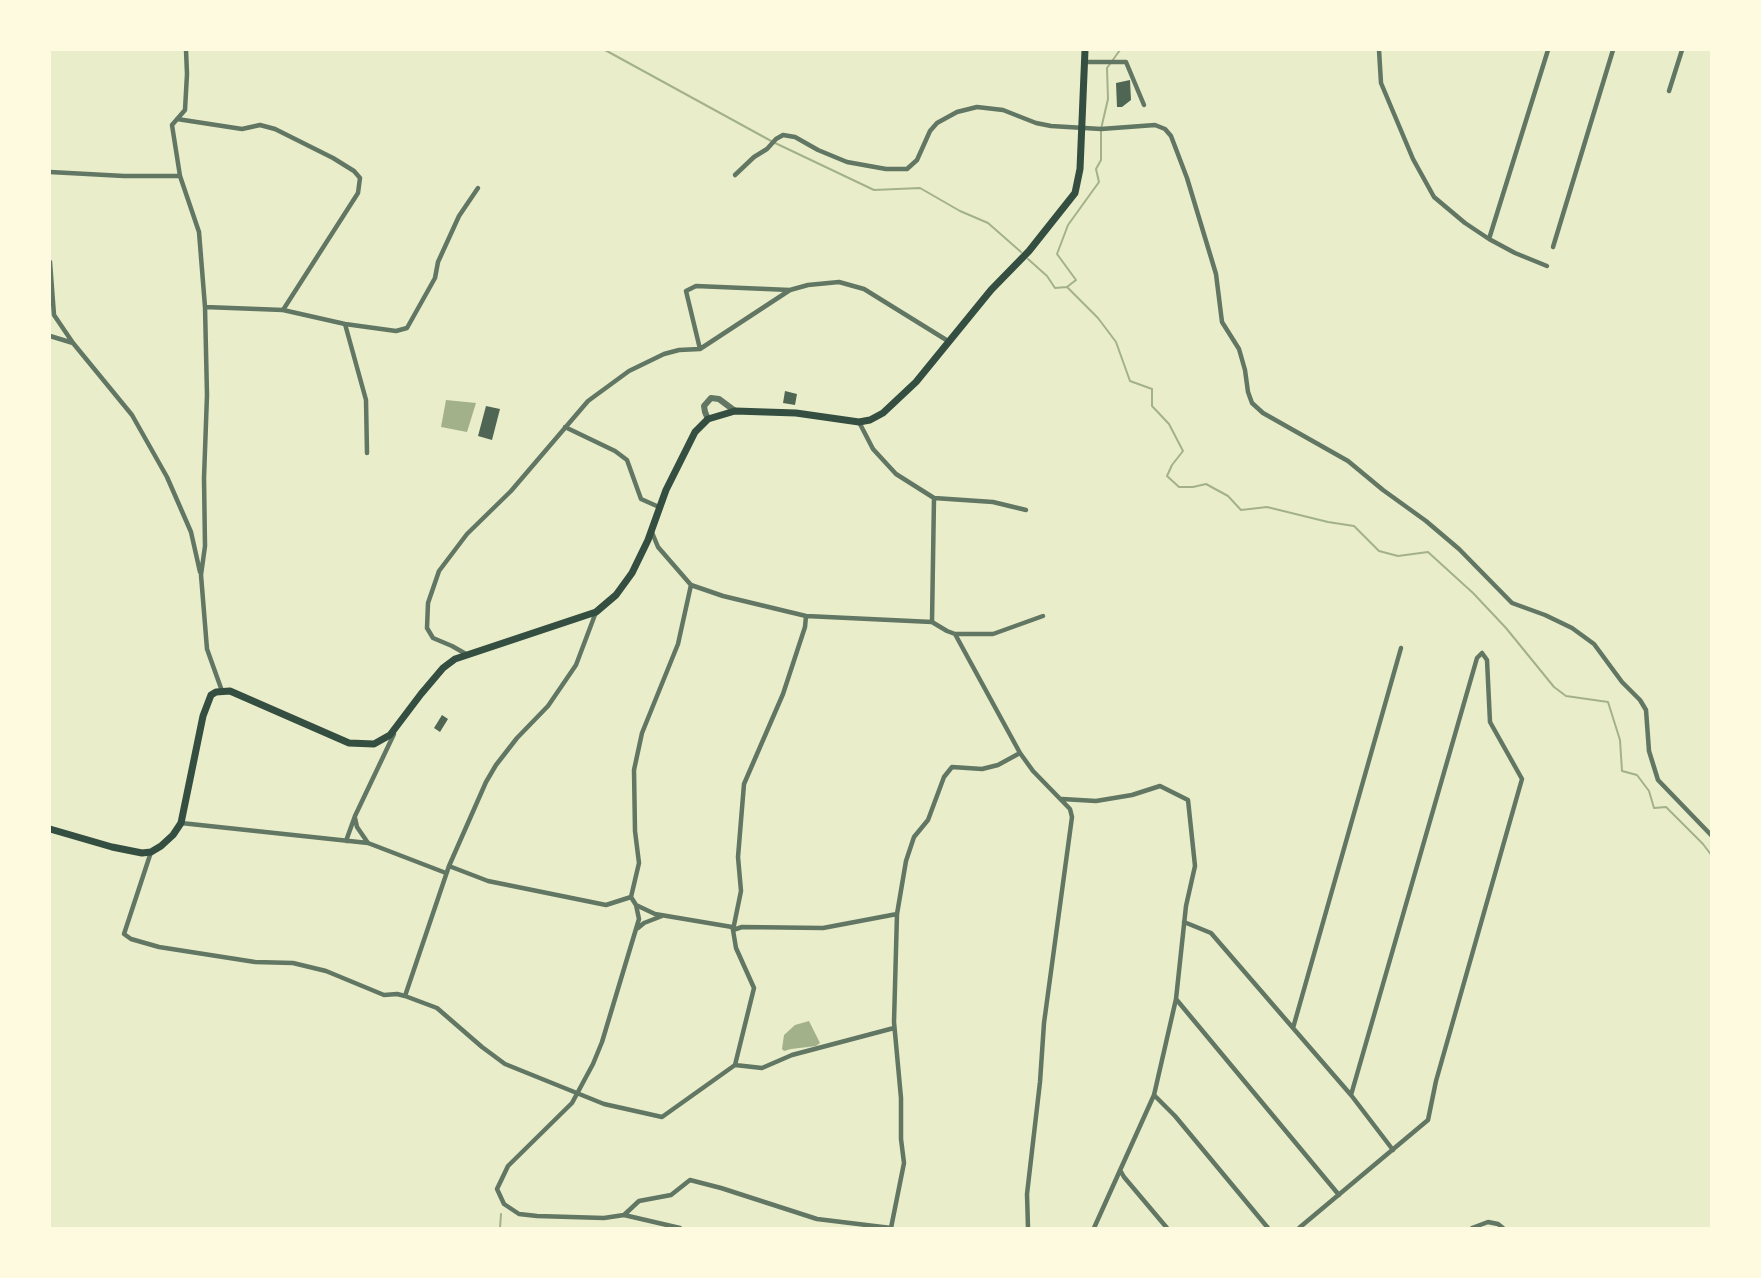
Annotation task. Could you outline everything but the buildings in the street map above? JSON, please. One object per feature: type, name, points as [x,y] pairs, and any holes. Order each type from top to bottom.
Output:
[{"type":"main road","points":[[50,829],[112,847],[141,853],[151,852],[173,834],[181,824],[206,706],[211,696],[222,691],[230,691],[349,742],[374,744],[390,735],[443,668],[455,659],[596,612],[616,595],[632,573],[659,507],[695,432],[708,419],[735,411],[796,413],[859,422],[876,416],[899,399],[916,382],[991,290],[1029,251],[1075,193],[1080,169],[1085,50]]},
{"type":"street","points":[[186,50],[184,110],[172,125],[180,176],[199,232],[205,307],[207,395],[204,478],[205,546],[201,575]]},
{"type":"street","points":[[1379,50],[1381,83],[1413,159],[1434,197],[1465,223],[1489,239],[1547,266]]},
{"type":"street","points":[[1489,239],[1548,50]]},
{"type":"street","points":[[1553,247],[1613,50]]},
{"type":"street","points":[[1669,91],[1682,50]]},
{"type":"street","points":[[1084,62],[1126,62],[1144,105]]},
{"type":"street","points":[[735,175],[783,135],[795,137],[847,162],[886,170],[907,169],[917,159],[930,131],[938,123],[967,108],[994,108],[1043,124],[1065,128],[1122,129],[1160,126],[1168,132],[1187,178],[1216,274],[1222,322],[1239,349],[1252,403],[1263,413],[1348,461],[1459,549],[1512,603],[1572,628],[1594,644],[1646,710],[1649,751],[1658,780],[1712,836]]},
{"type":"street","points":[[177,119],[242,129],[260,125],[275,129],[333,158],[354,171],[360,178],[358,193],[283,310]]},
{"type":"street","points":[[50,172],[180,176]]},
{"type":"street","points":[[205,307],[283,310],[345,324],[396,332],[407,328],[435,278],[438,262],[459,216],[478,188]]},
{"type":"street","points":[[50,262],[54,315],[73,343],[132,415],[166,477],[191,532],[201,575],[207,649],[222,691]]},
{"type":"street","points":[[466,654],[433,638],[427,628],[428,603],[439,571],[467,534],[511,491],[588,401],[629,371],[664,354],[679,350],[700,349],[790,290],[808,285],[839,282],[864,289],[948,340]]},
{"type":"street","points":[[700,349],[687,291],[696,286],[790,290]]},
{"type":"street","points":[[345,324],[366,400],[367,453]]},
{"type":"street","points":[[50,336],[73,343]]},
{"type":"street","points":[[708,419],[704,406],[711,398],[719,399],[735,411]]},
{"type":"street","points":[[859,422],[873,449],[896,474],[934,498],[993,502],[1026,510]]},
{"type":"street","points":[[565,427],[615,451],[627,460],[641,499],[659,507]]},
{"type":"street","points":[[932,622],[934,498]]},
{"type":"street","points":[[651,530],[658,547],[691,585],[723,596],[806,616],[932,622],[955,634],[993,634],[1044,616]]},
{"type":"street","points":[[680,1228],[624,1215],[604,1218],[519,1214],[504,1204],[497,1189],[508,1166],[572,1102],[602,1042],[639,919],[636,905],[631,897],[639,863],[635,831],[634,770],[642,733],[678,644],[691,585]]},
{"type":"street","points":[[405,996],[446,873],[486,782],[517,738],[548,706],[576,665],[596,612]]},
{"type":"street","points":[[151,852],[124,934],[131,939],[159,947],[255,962],[293,963],[326,971],[384,995],[405,996],[437,1008],[505,1064],[604,1104],[662,1117],[735,1065],[754,988],[736,948],[733,930],[741,891],[738,857],[744,784],[783,694],[805,627],[806,616]]},
{"type":"street","points":[[955,634],[1020,753],[1070,809],[1072,817],[1044,1023],[1040,1082],[1027,1194],[1028,1228]]},
{"type":"street","points":[[1293,1028],[1401,648]]},
{"type":"street","points":[[1299,1228],[1428,1120],[1436,1081],[1522,779],[1490,722],[1487,660],[1482,653],[1477,658],[1351,1095]]},
{"type":"street","points":[[346,841],[355,816],[399,725]]},
{"type":"street","points":[[624,1215],[639,1201],[671,1195],[690,1180],[817,1219],[891,1228],[904,1163],[901,1139],[901,1098],[894,1028],[897,914],[906,861],[914,837],[928,820],[944,777],[952,767],[982,769],[998,765],[1020,753]]},
{"type":"street","points":[[1062,800],[1096,801],[1132,795],[1160,786],[1188,800],[1195,866],[1184,922],[1176,999],[1154,1095],[1094,1228]]},
{"type":"street","points":[[355,816],[357,827],[368,843]]},
{"type":"street","points":[[181,824],[368,843],[446,873]]},
{"type":"street","points":[[449,866],[488,881],[606,905],[631,897]]},
{"type":"street","points":[[636,905],[655,914],[732,927],[733,930]]},
{"type":"street","points":[[733,930],[742,927],[823,928],[897,914]]},
{"type":"street","points":[[636,930],[655,918],[665,916]]},
{"type":"street","points":[[1184,922],[1211,933],[1351,1095],[1393,1150]]},
{"type":"street","points":[[1176,999],[1339,1195]]},
{"type":"street","points":[[735,1065],[762,1068],[792,1055],[894,1028]]},
{"type":"street","points":[[1154,1095],[1175,1116],[1268,1228]]},
{"type":"street","points":[[1120,1170],[1167,1228]]},
{"type":"street","points":[[1472,1228],[1488,1222],[1498,1224],[1503,1228]]},
{"type":"shaded area","points":[[446,400],[476,403],[467,432],[441,427]]},
{"type":"shaded area","points":[[809,1021],[820,1043],[816,1046],[784,1051],[782,1049],[784,1035],[795,1025]]},
{"type":"waterway","points":[[605,50],[773,142],[874,190],[920,188],[960,211],[988,223],[1021,252]]},
{"type":"waterway","points":[[1067,287],[1076,280],[1057,254],[1068,225],[1099,182],[1096,169],[1101,160],[1101,129],[1108,99],[1107,68],[1120,50]]},
{"type":"waterway","points":[[1028,259],[1047,276],[1055,288],[1067,287],[1098,318],[1116,342],[1130,381],[1152,389],[1152,406],[1169,424],[1183,451],[1167,476],[1179,487],[1206,484],[1228,496],[1241,510],[1267,507],[1354,526],[1379,551],[1398,556],[1428,552],[1473,593],[1506,628],[1554,687],[1566,696],[1608,702],[1620,740],[1622,771],[1637,775],[1649,791],[1654,808],[1666,807],[1712,856]]},
{"type":"waterway","points":[[500,1228],[501,1214]]}]
